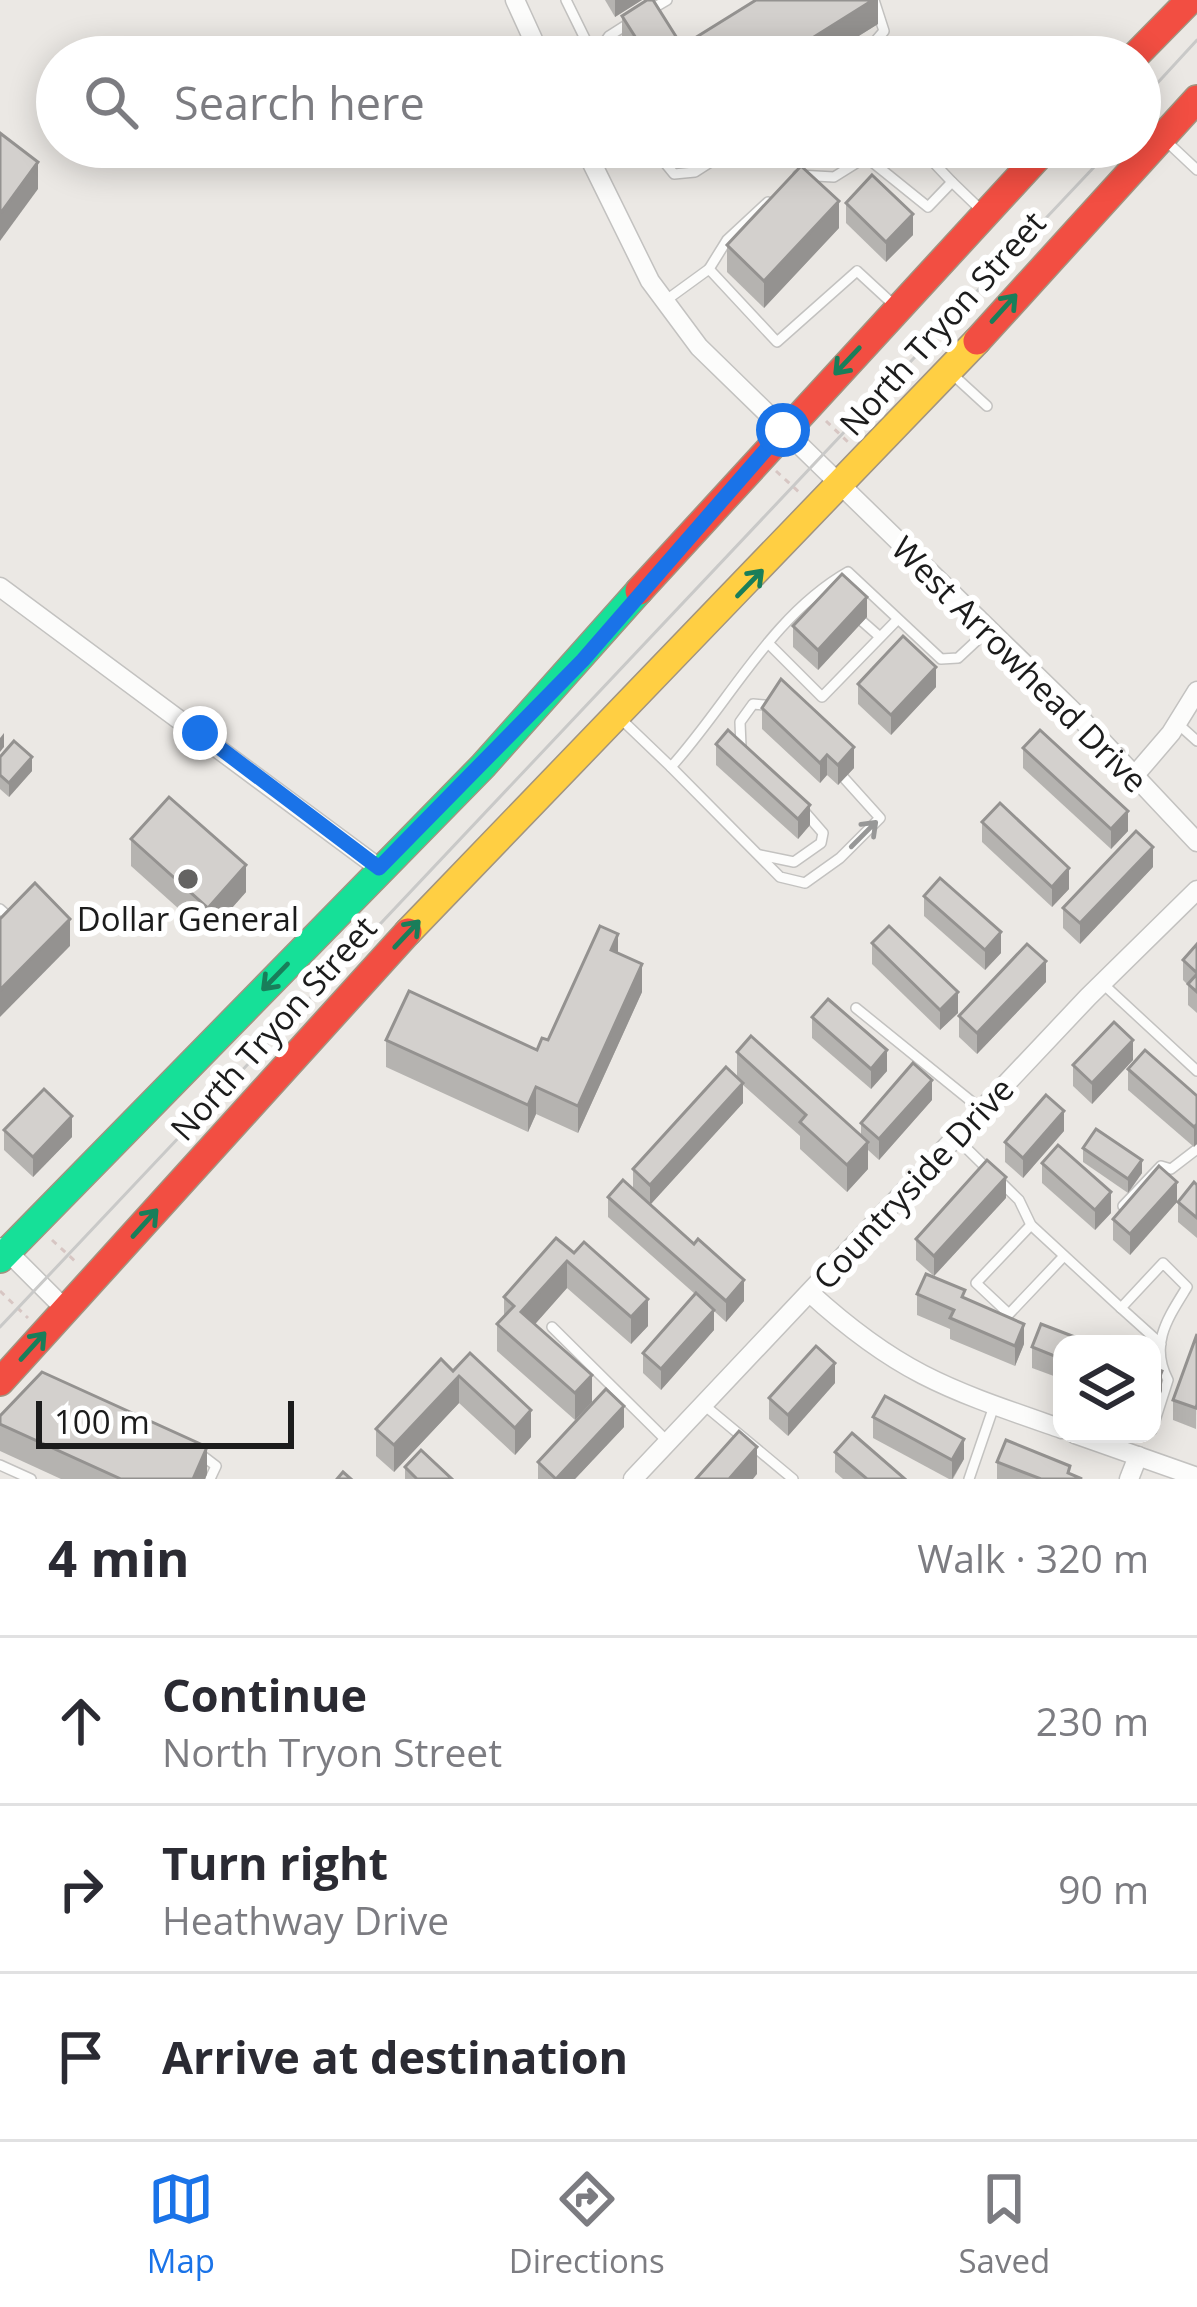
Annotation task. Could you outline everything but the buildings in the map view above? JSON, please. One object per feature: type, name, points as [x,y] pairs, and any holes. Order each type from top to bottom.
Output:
[{"type":"main road","points":[[1155,36],[1190,0]]},
{"type":"main road","name":"North Tryon Street","points":[[1161,135],[1197,99]]},
{"type":"main road","name":"North Tryon Street","points":[[3,1251],[569,676],[783,430],[1028,168]]},
{"type":"main road","name":"North Tryon Street","points":[[0,1382],[434,905],[841,488],[1131,168]]},
{"type":"street","points":[[515,0],[531,36]]},
{"type":"street","name":"West Arrowhead Drive","points":[[595,168],[665,302],[699,346],[1135,775],[1197,842]]},
{"type":"street","points":[[0,587],[379,868]]},
{"type":"street","points":[[1135,775],[1197,691]]},
{"type":"street","name":"Countryside Drive","points":[[633,1479],[1102,983],[1197,890]]},
{"type":"street","points":[[3,1251],[66,1310]]},
{"type":"street","points":[[810,1293],[898,1366],[1053,1427]]},
{"type":"street","points":[[1100,1443],[1197,1477]]},
{"type":"street","points":[[1130,1479],[1140,1457]]},
{"type":"lane","points":[[566,0],[581,36]]},
{"type":"lane","points":[[609,36],[667,0]]},
{"type":"lane","points":[[874,0],[884,31],[880,36]]},
{"type":"lane","points":[[1161,137],[1197,170]]},
{"type":"lane","points":[[669,168],[674,174],[701,168]]},
{"type":"lane","points":[[665,302],[709,269],[727,240],[800,173],[834,177],[848,168]]},
{"type":"lane","points":[[880,168],[928,207],[952,182]]},
{"type":"lane","points":[[939,168],[985,214]]},
{"type":"lane","points":[[709,269],[777,342],[857,271],[897,308]]},
{"type":"lane","points":[[947,370],[987,406]]},
{"type":"lane","points":[[671,767],[784,626],[824,586],[848,572],[941,659],[958,658],[987,631]]},
{"type":"lane","points":[[824,586],[838,598]]},
{"type":"lane","points":[[807,602],[822,615]]},
{"type":"lane","points":[[769,643],[822,697],[897,620]]},
{"type":"lane","points":[[863,622],[880,637]]},
{"type":"lane","points":[[784,626],[799,640]]},
{"type":"lane","points":[[847,638],[865,654]]},
{"type":"lane","points":[[824,663],[840,678]]},
{"type":"lane","points":[[749,758],[738,743],[740,722],[753,704],[776,706]]},
{"type":"lane","points":[[620,718],[780,878],[805,883],[840,859],[880,818],[844,778]]},
{"type":"lane","points":[[1177,723],[1197,741]]},
{"type":"lane","points":[[757,854],[794,862],[821,843],[823,833],[796,804]]},
{"type":"lane","points":[[0,909],[9,917],[0,926]]},
{"type":"lane","points":[[1102,983],[1197,1071]]},
{"type":"lane","points":[[856,1008],[982,1110]]},
{"type":"lane","points":[[956,1138],[1018,1200],[1031,1225],[1150,1335]]},
{"type":"lane","points":[[1124,1206],[1161,1166],[1172,1169],[1197,1149]]},
{"type":"lane","points":[[1031,1225],[976,1283],[1009,1314],[1064,1256]]},
{"type":"lane","points":[[1121,1308],[1163,1263],[1187,1287],[1160,1335]]},
{"type":"lane","points":[[553,1327],[668,1442]]},
{"type":"lane","points":[[1161,1366],[1168,1380],[1161,1401]]},
{"type":"lane","points":[[704,1405],[793,1479]]},
{"type":"lane","points":[[969,1479],[994,1406]]},
{"type":"lane","points":[[1140,1457],[1146,1443]]},
{"type":"lane","points":[[189,1448],[216,1466],[210,1479]]},
{"type":"lane","points":[[0,1465],[32,1479]]},
{"type":"path","points":[[825,420],[859,452]]},
{"type":"path","points":[[770,466],[805,498]]},
{"type":"path","points":[[51,1239],[86,1271]]},
{"type":"path","points":[[0,1292],[29,1319]]},
{"type":"tram line","points":[[1161,79],[1197,40]]},
{"type":"tram line","points":[[0,1327],[1093,168]]},
{"type":"traffic: fast","points":[[0,1259],[483,766],[639,591]]},
{"type":"traffic: slow","points":[[408,932],[977,341]]},
{"type":"traffic: jam","points":[[1155,36],[1190,0]]},
{"type":"traffic: jam","points":[[1161,139],[1197,99]]},
{"type":"traffic: jam","points":[[639,591],[1028,168]]},
{"type":"traffic: jam","points":[[977,341],[1134,168]]},
{"type":"traffic: jam","points":[[0,1382],[408,932]]},
{"type":"place","name":"Dollar General","points":[[188,879]]},
{"type":"route","points":[[200,733],[379,868],[583,660],[783,430]]}]
